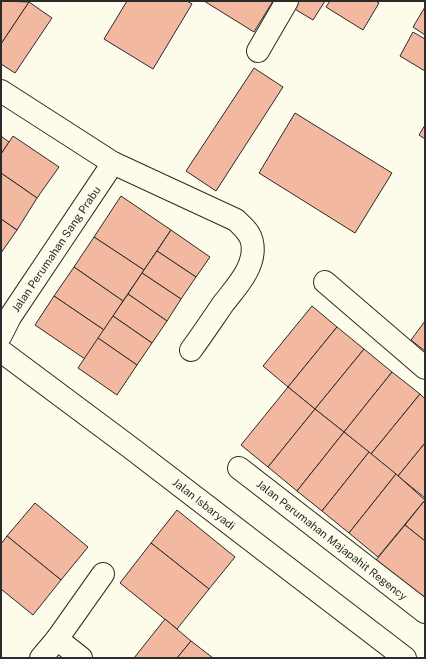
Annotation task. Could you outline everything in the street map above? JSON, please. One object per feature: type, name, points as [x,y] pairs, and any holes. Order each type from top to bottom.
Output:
[{"type":"street","points":[[258,50],[287,1]]},
{"type":"street","points":[[1,91],[113,164],[236,220],[250,234],[252,243],[249,266],[240,283],[191,350]]},
{"type":"street","name":"Jalan Perumahan Sang Prabu","points":[[1,335],[10,317],[113,164]]},
{"type":"street","points":[[324,282],[425,368]]},
{"type":"street","name":"Jalan Isbaryadi","points":[[1,351],[131,448],[405,658]]},
{"type":"street","name":"Jalan Perumahan Majapahit Regency","points":[[239,468],[425,612]]},
{"type":"street","points":[[41,658],[57,639],[103,574]]},
{"type":"street","points":[[57,639],[81,658]]},
{"type":"building","points":[[1,1],[29,2],[1,44]]},
{"type":"building","points":[[127,1],[187,1],[192,4],[153,69],[104,39]]},
{"type":"building","points":[[204,1],[273,1],[254,32]]},
{"type":"building","points":[[297,1],[325,1],[313,20],[293,8]]},
{"type":"building","points":[[330,1],[376,1],[379,3],[363,30],[326,7]]},
{"type":"building","points":[[29,2],[52,18],[15,73],[1,64],[1,44]]},
{"type":"building","points":[[425,7],[425,35],[413,27]]},
{"type":"building","points":[[413,32],[425,39],[425,71],[400,56]]},
{"type":"building","points":[[254,68],[283,87],[216,191],[186,171]]},
{"type":"building","points":[[295,113],[392,173],[355,233],[259,173]]},
{"type":"building","points":[[425,125],[425,139],[419,135]]},
{"type":"building","points":[[1,136],[9,142],[1,154]]},
{"type":"building","points":[[13,136],[59,167],[37,198],[1,173],[1,154]]},
{"type":"building","points":[[1,173],[37,198],[17,230],[1,219]]},
{"type":"building","points":[[121,196],[171,230],[144,270],[94,237]]},
{"type":"building","points":[[1,219],[17,230],[1,253]]},
{"type":"building","points":[[171,230],[210,257],[196,277],[157,251]]},
{"type":"building","points":[[94,237],[144,270],[123,301],[74,267]]},
{"type":"building","points":[[157,251],[196,277],[181,299],[142,273]]},
{"type":"building","points":[[74,267],[123,301],[104,330],[54,296]]},
{"type":"building","points":[[142,273],[181,299],[167,321],[128,294]]},
{"type":"building","points":[[128,294],[167,321],[152,343],[113,316]]},
{"type":"building","points":[[54,296],[104,330],[85,359],[35,325]]},
{"type":"building","points":[[312,306],[337,327],[288,387],[263,366]]},
{"type":"building","points":[[113,316],[152,343],[137,365],[98,338]]},
{"type":"building","points":[[425,321],[425,351],[411,340]]},
{"type":"building","points":[[337,327],[364,349],[315,409],[288,387]]},
{"type":"building","points":[[98,338],[137,365],[117,395],[78,368]]},
{"type":"building","points":[[364,349],[392,372],[344,432],[315,409]]},
{"type":"building","points":[[392,372],[420,394],[371,454],[344,432]]},
{"type":"building","points":[[288,387],[315,409],[268,467],[241,445]]},
{"type":"building","points":[[420,394],[425,399],[425,443],[398,476],[371,454]]},
{"type":"building","points":[[315,409],[344,432],[297,491],[268,467]]},
{"type":"building","points":[[344,432],[369,452],[322,511],[297,491]]},
{"type":"building","points":[[425,443],[425,498],[398,476]]},
{"type":"building","points":[[369,452],[396,474],[349,533],[322,511]]},
{"type":"building","points":[[396,474],[425,500],[378,557],[349,533]]},
{"type":"building","points":[[425,500],[425,541],[405,525]]},
{"type":"building","points":[[35,503],[88,547],[61,580],[7,536]]},
{"type":"building","points":[[177,510],[235,557],[209,589],[151,543]]},
{"type":"building","points":[[405,525],[425,541],[425,600],[376,560]]},
{"type":"building","points":[[7,536],[61,580],[33,615],[1,589],[1,544]]},
{"type":"building","points":[[151,543],[209,589],[177,629],[120,583]]},
{"type":"building","points":[[165,619],[191,641],[177,658],[134,658]]},
{"type":"building","points":[[191,641],[213,658],[177,658]]}]
